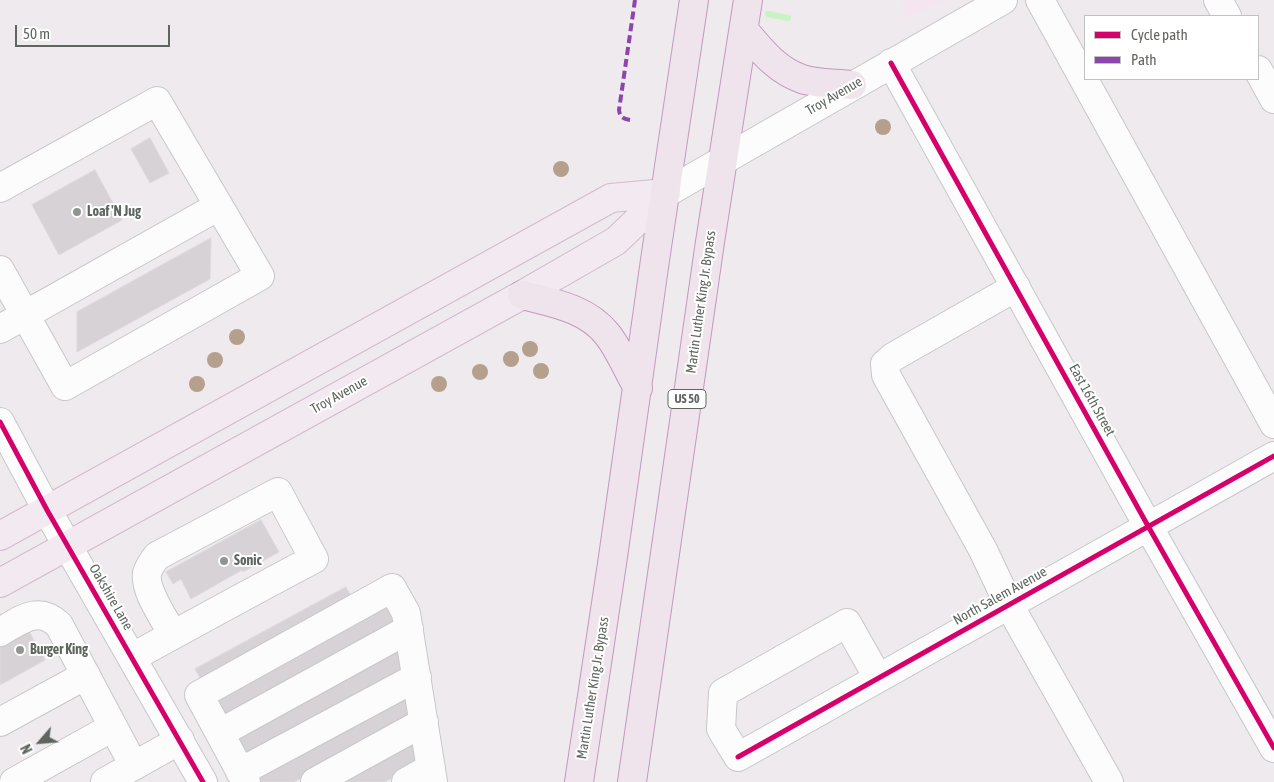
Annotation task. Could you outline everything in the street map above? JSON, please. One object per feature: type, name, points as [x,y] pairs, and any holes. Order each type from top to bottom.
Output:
[{"type":"highway","name":"Martin Luther King Jr. Bypass","points":[[579,782],[694,0]]},
{"type":"highway","name":"Martin Luther King Jr. Bypass","points":[[632,782],[710,242],[748,0]]},
{"type":"highway","points":[[744,30],[779,68],[803,80],[852,85]]},
{"type":"highway","points":[[522,295],[563,305],[588,317],[607,334],[638,388]]},
{"type":"main road","name":"Troy Avenue","points":[[0,583],[67,544],[522,295],[616,241],[666,192]]},
{"type":"main road","name":"Troy Avenue","points":[[0,536],[611,198],[666,192]]},
{"type":"street","name":"Troy Avenue","points":[[666,192],[1003,0]]},
{"type":"street","points":[[1040,0],[1084,80]]},
{"type":"street","points":[[1218,0],[1226,15]]},
{"type":"street","name":"East 16th Street","points":[[891,63],[1148,526],[1274,748]]},
{"type":"street","points":[[1259,72],[1274,99]]},
{"type":"street","points":[[1084,80],[1274,424]]},
{"type":"street","points":[[0,188],[157,101],[260,276],[65,386],[0,270]]},
{"type":"street","points":[[0,329],[218,206]]},
{"type":"street","points":[[1016,287],[893,356],[884,364],[886,375],[982,550],[1008,605],[1109,782]]},
{"type":"street","name":"Oakshire Lane","points":[[0,422],[7,453],[47,510],[133,656],[203,782]]},
{"type":"street","name":"North Salem Avenue","points":[[878,678],[847,623],[723,693],[721,729],[738,757],[1274,456]]},
{"type":"street","points":[[133,656],[173,635],[314,559],[278,492],[157,556],[151,564],[147,572],[149,590],[173,635]]},
{"type":"street","points":[[406,782],[432,775],[406,613],[392,588],[199,695],[243,777],[416,677]]},
{"type":"street","points":[[0,632],[28,616],[41,615],[51,618],[59,625],[134,766]]},
{"type":"street","points":[[220,733],[409,629]]},
{"type":"street","points":[[0,722],[86,675]]},
{"type":"street","points":[[315,782],[424,722]]},
{"type":"street","points":[[14,782],[113,727]]},
{"type":"street","points":[[105,782],[180,740]]},
{"type":"shaded area","points":[[903,0],[944,0],[904,19]]},
{"type":"building","points":[[150,138],[169,173],[150,183],[131,149]]},
{"type":"building","name":"Loaf 'N Jug","points":[[95,170],[122,220],[59,255],[32,205]]},
{"type":"building","points":[[211,238],[210,279],[77,352],[77,312]]},
{"type":"building","name":"Sonic","points":[[261,520],[279,552],[243,572],[242,570],[191,599],[181,579],[173,584],[166,572]]},
{"type":"building","points":[[346,587],[353,600],[202,682],[195,669]]},
{"type":"building","points":[[387,601],[399,623],[223,720],[211,698]]},
{"type":"building","name":"Burger King","points":[[26,626],[45,660],[0,685],[0,641]]},
{"type":"building","points":[[400,645],[412,667],[245,758],[233,736]]},
{"type":"building","points":[[405,692],[417,715],[294,782],[257,782],[253,775]]},
{"type":"building","points":[[409,740],[422,762],[385,782],[334,782]]},
{"type":"waterway","points":[[768,14],[788,18]]},
{"type":"marked path","points":[[630,120],[622,117],[619,110],[635,0]]},
{"type":"cycle path","points":[[891,63],[1148,526],[1274,748]]},
{"type":"cycle path","points":[[0,422],[47,510],[203,782]]},
{"type":"cycle path","points":[[738,757],[1274,456]]},
{"type":"place","name":"Loaf 'N Jug","points":[[77,212]]},
{"type":"place","name":"Sonic","points":[[224,561]]},
{"type":"place","name":"Burger King","points":[[20,650]]}]
